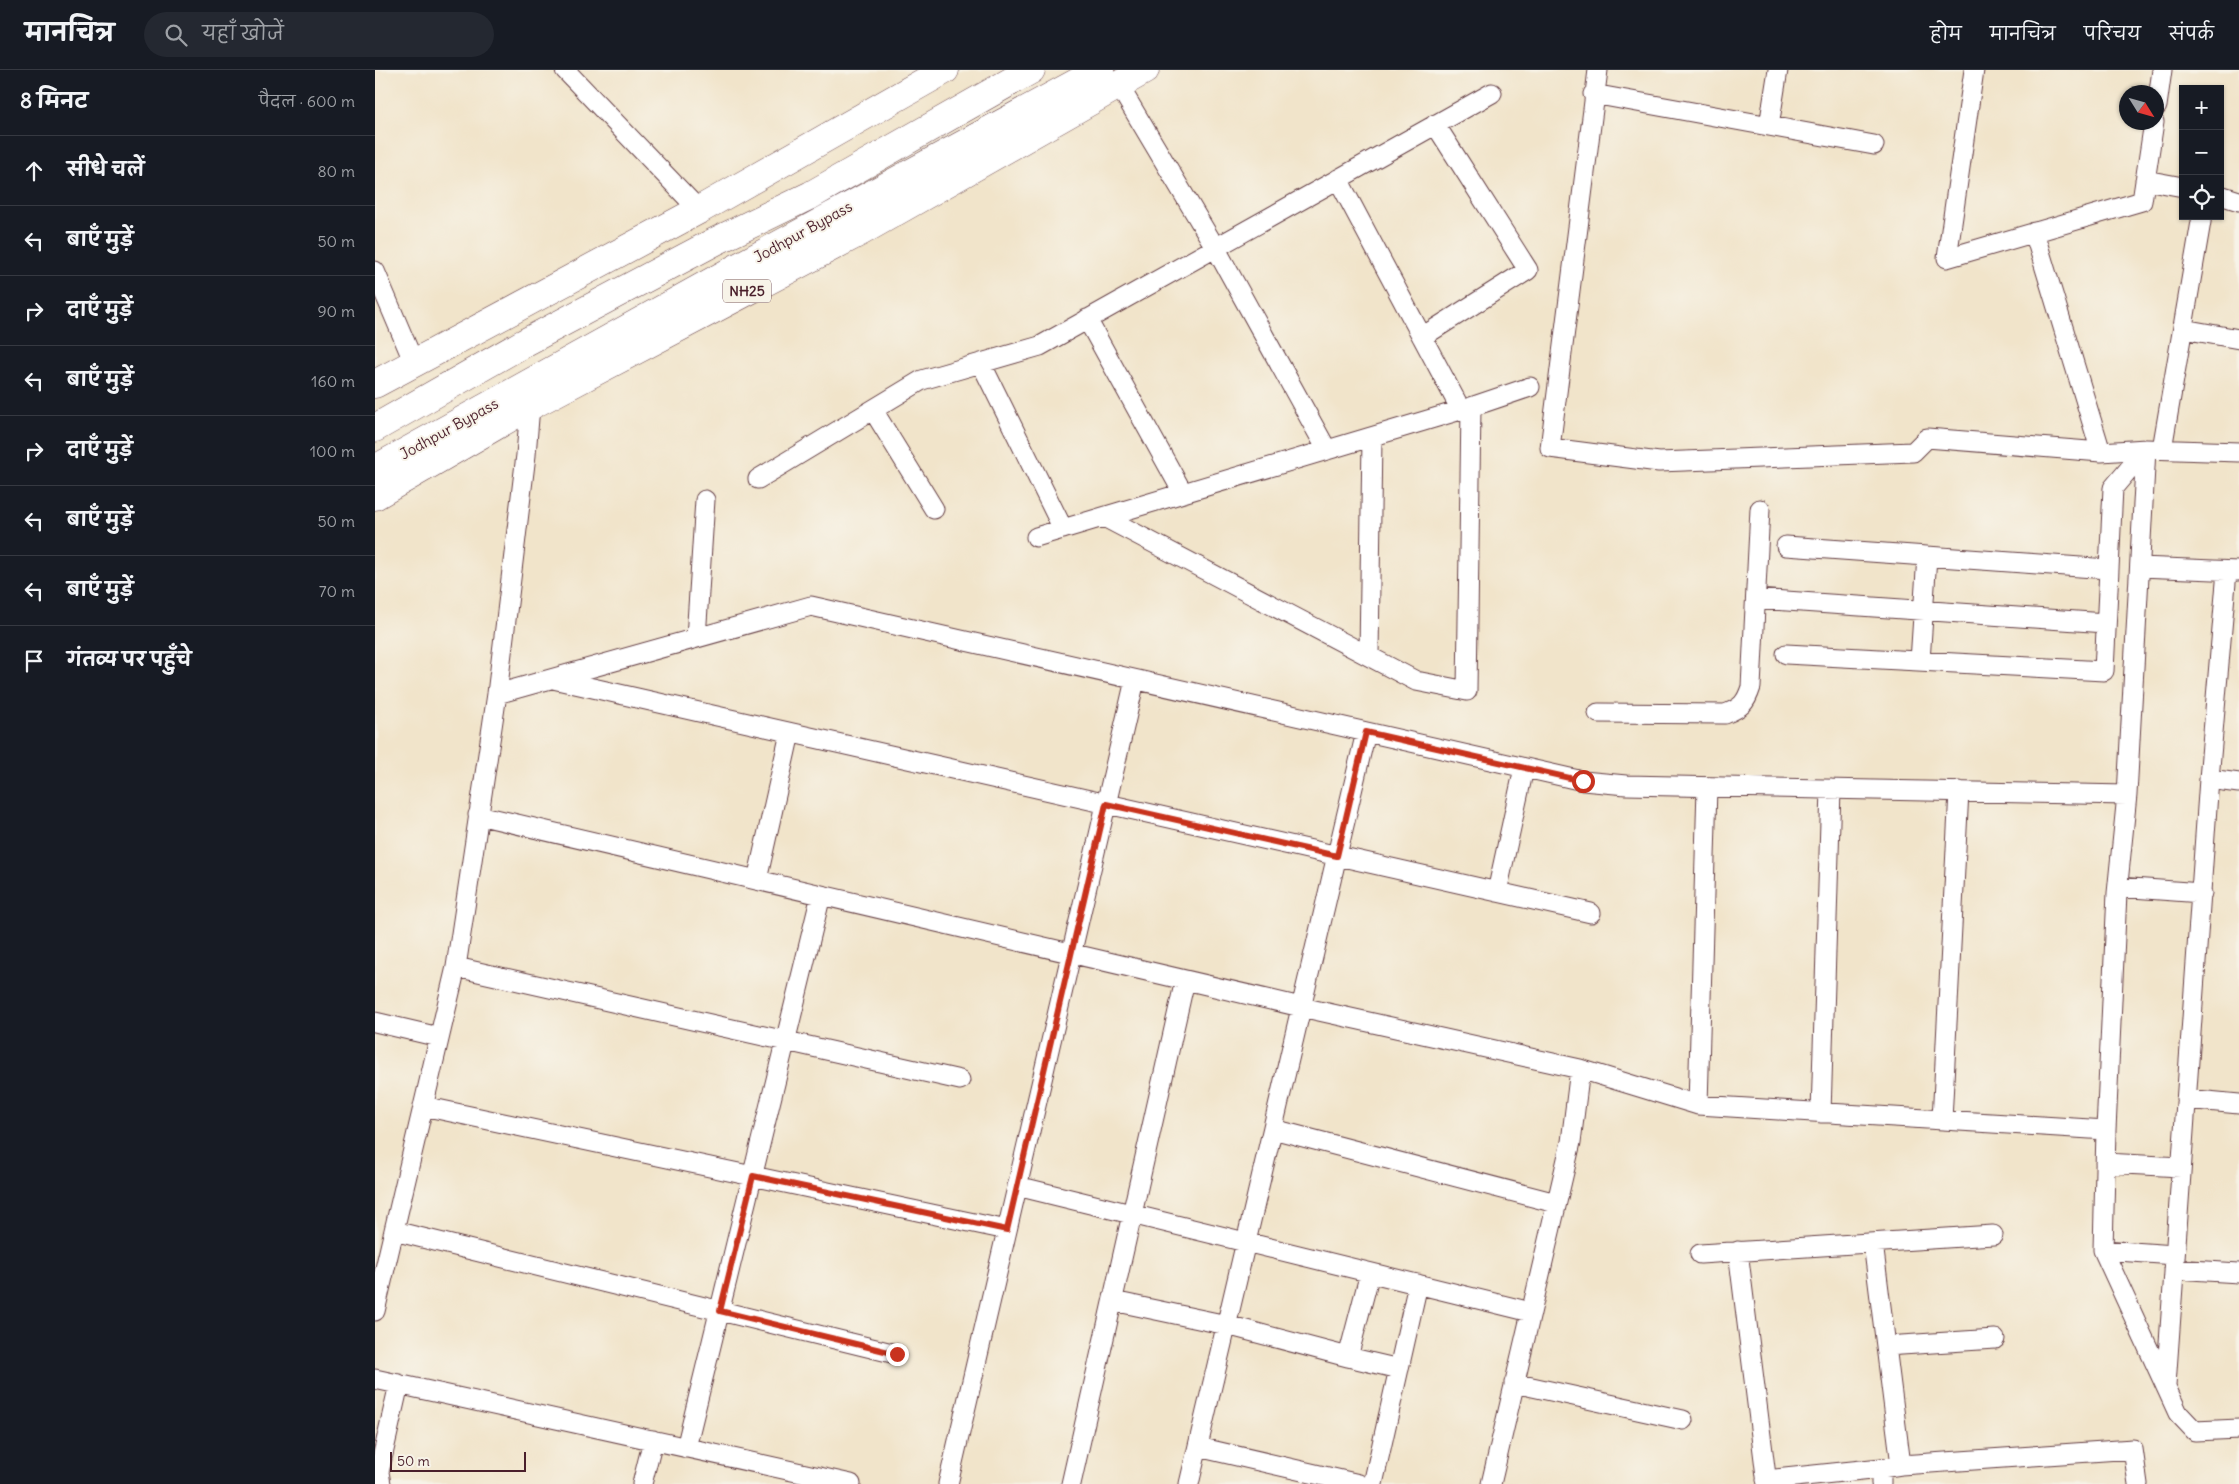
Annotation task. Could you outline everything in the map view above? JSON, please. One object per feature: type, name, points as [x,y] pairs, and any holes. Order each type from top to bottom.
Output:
[{"type":"highway","points":[[375,384],[699,210],[945,70]]},
{"type":"highway","name":"Jodhpur Bypass","points":[[375,428],[541,334],[716,241],[811,195],[1031,70]]},
{"type":"highway","name":"NH25","points":[[375,496],[530,406],[862,231],[1109,77],[1145,70]]},
{"type":"highway","name":"Jodhpur Bypass","points":[[375,469],[749,261],[1109,77]]},
{"type":"street","points":[[565,70],[699,210]]},
{"type":"street","points":[[1598,70],[1593,94],[1550,448],[1659,462],[1913,452],[1927,438],[2101,452],[2154,449],[2239,452]]},
{"type":"street","points":[[1769,126],[1779,70]]},
{"type":"street","points":[[1974,70],[1947,258],[2142,201],[2153,130]]},
{"type":"street","points":[[2160,85],[2162,70]]},
{"type":"street","points":[[1109,77],[1215,247],[1327,450]]},
{"type":"street","points":[[758,479],[922,380],[1040,346],[1491,92]]},
{"type":"street","points":[[1593,94],[1874,145]]},
{"type":"street","points":[[1422,337],[1527,270],[1435,124]]},
{"type":"street","points":[[1104,517],[1416,681],[1467,691],[1466,409],[1422,337],[1338,179]]},
{"type":"street","points":[[2145,180],[2179,186]]},
{"type":"street","points":[[2224,196],[2239,201]]},
{"type":"street","points":[[2202,220],[2183,329],[2154,449],[2140,567],[2127,795],[2118,887],[2106,1130],[2103,1250],[2178,1413],[2195,1430],[2239,1429]]},
{"type":"street","points":[[2035,232],[2101,452]]},
{"type":"street","points":[[375,271],[380,296],[414,363]]},
{"type":"street","points":[[1087,319],[1183,493]]},
{"type":"street","points":[[2183,329],[2239,339]]},
{"type":"street","points":[[981,363],[1063,529]]},
{"type":"street","points":[[1035,537],[1466,409],[1530,387]]},
{"type":"street","points":[[375,1311],[456,966],[497,694],[527,455],[530,406]]},
{"type":"street","points":[[873,410],[934,509]]},
{"type":"street","points":[[1369,656],[1371,437]]},
{"type":"street","points":[[1786,654],[2104,671],[2113,488],[2154,449]]},
{"type":"street","points":[[697,638],[705,500]]},
{"type":"street","points":[[1598,713],[1725,714],[1741,708],[1747,700],[1751,687],[1760,509]]},
{"type":"street","points":[[1785,546],[2108,569]]},
{"type":"street","points":[[1920,661],[1927,556]]},
{"type":"street","points":[[2140,567],[2233,571],[2209,779],[2166,1386]]},
{"type":"street","points":[[1756,599],[2106,623]]},
{"type":"street","points":[[497,694],[811,606],[1583,781],[1626,785],[2127,795]]},
{"type":"street","points":[[551,679],[1591,913]]},
{"type":"street","points":[[948,1484],[1135,680]]},
{"type":"street","points":[[1189,1484],[1366,732]]},
{"type":"street","points":[[757,880],[790,733]]},
{"type":"street","points":[[1497,892],[1525,768]]},
{"type":"street","points":[[2209,779],[2239,783]]},
{"type":"street","points":[[1698,1105],[1707,787]]},
{"type":"street","points":[[1821,1113],[1831,789]]},
{"type":"street","points":[[1941,1120],[1959,791]]},
{"type":"street","points":[[479,815],[1301,1007],[1580,1069],[1698,1105],[2106,1130]]},
{"type":"street","points":[[2118,887],[2202,893]]},
{"type":"street","points":[[686,1448],[821,895]]},
{"type":"street","points":[[456,966],[960,1080]]},
{"type":"street","points":[[1071,1484],[1185,980]]},
{"type":"street","points":[[375,1022],[439,1036]]},
{"type":"street","points":[[1491,1484],[1571,1142],[1580,1069]]},
{"type":"street","points":[[2186,1100],[2239,1104]]},
{"type":"street","points":[[423,1106],[1007,1230]]},
{"type":"street","points":[[1273,1129],[1556,1202]]},
{"type":"street","points":[[2105,1163],[2181,1167]]},
{"type":"street","points":[[1017,1186],[1531,1312]]},
{"type":"street","points":[[394,1231],[897,1354]]},
{"type":"street","points":[[1700,1254],[1993,1234]]},
{"type":"street","points":[[1873,1242],[1901,1465]]},
{"type":"street","points":[[2103,1250],[2239,1273]]},
{"type":"street","points":[[1738,1251],[1767,1482],[1881,1476],[1901,1465],[2133,1448],[2138,1484]]},
{"type":"street","points":[[1348,1357],[1370,1272]]},
{"type":"street","points":[[1373,1484],[1418,1284]]},
{"type":"street","points":[[1113,1300],[1227,1325],[1399,1369]]},
{"type":"street","points":[[1886,1346],[1995,1339]]},
{"type":"street","points":[[375,1379],[851,1484]]},
{"type":"street","points":[[1514,1383],[1683,1420]]},
{"type":"street","points":[[381,1484],[379,1472],[399,1384]]},
{"type":"street","points":[[642,1484],[653,1440]]},
{"type":"street","points":[[1198,1447],[1359,1484]]},
{"type":"route","points":[[897,1354],[720,1311],[753,1176],[1007,1230],[1106,804],[1337,856],[1366,732],[1583,781]]}]
